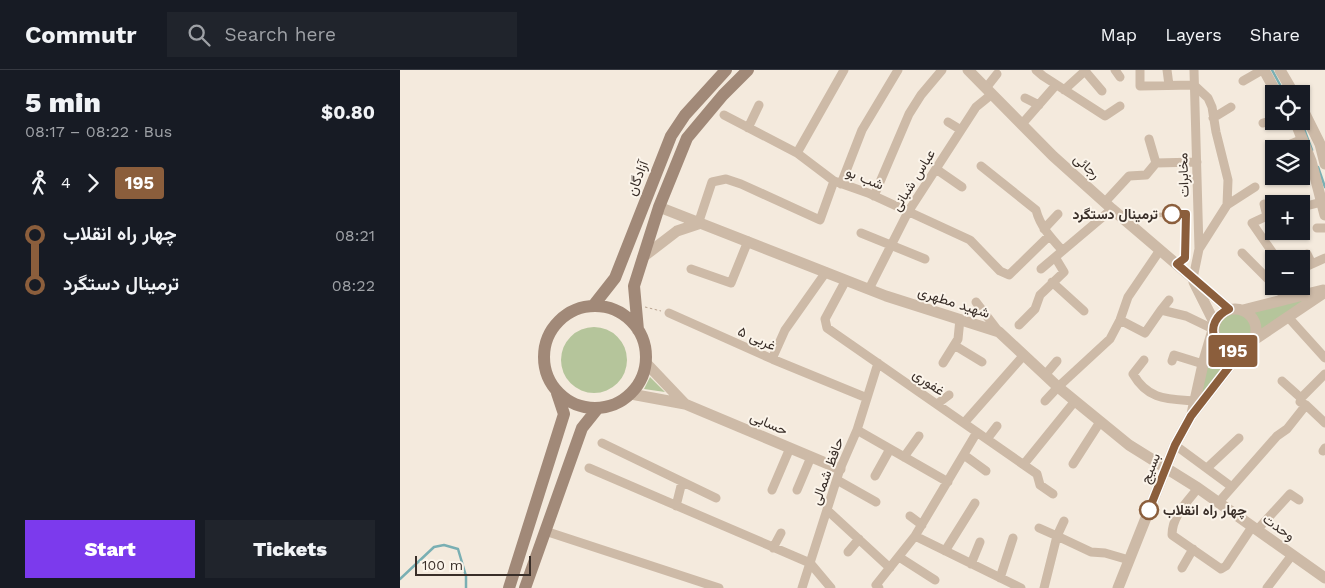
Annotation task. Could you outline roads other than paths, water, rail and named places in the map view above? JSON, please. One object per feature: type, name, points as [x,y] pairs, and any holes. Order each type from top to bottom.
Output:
[{"type":"main road","name":"آزادگان","points":[[593,306],[615,278],[671,136],[694,103],[726,70]]},
{"type":"main road","points":[[638,330],[626,317],[610,308],[593,306],[576,309],[562,318],[550,330],[544,346],[543,362],[548,379],[557,392],[569,402],[583,407],[598,408],[610,406],[621,401],[630,394],[641,380],[646,363],[645,346],[638,330],[634,286],[659,207],[687,138],[748,70]]},
{"type":"main road","points":[[509,588],[564,414],[557,392]]},
{"type":"main road","points":[[525,588],[582,428],[598,408]]},
{"type":"street","points":[[797,153],[844,70]]},
{"type":"street","points":[[724,115],[797,153],[837,182],[862,130],[898,70]]},
{"type":"street","points":[[874,196],[908,114],[942,70]]},
{"type":"street","name":"رجائی","points":[[968,70],[1054,156],[1108,206],[1229,309]]},
{"type":"street","points":[[1022,124],[1038,105],[1085,70],[1102,91]]},
{"type":"street","points":[[1140,70],[1140,86],[1194,84],[1208,98],[1212,107],[1228,180],[1227,205]]},
{"type":"street","points":[[1167,70],[1169,85]]},
{"type":"street","name":"مخابرات","points":[[1193,278],[1200,249],[1194,70]]},
{"type":"street","points":[[1243,80],[1263,70],[1272,85]]},
{"type":"street","points":[[1280,70],[1289,85]]},
{"type":"street","points":[[1043,72],[1060,87],[1104,116],[1120,106]]},
{"type":"street","name":"عباس شبانی","points":[[869,289],[908,212],[936,169],[953,150],[961,130],[976,106],[989,91],[998,74]]},
{"type":"street","points":[[1025,98],[1038,105]]},
{"type":"street","points":[[748,128],[759,105]]},
{"type":"street","points":[[1213,118],[1231,107]]},
{"type":"street","points":[[1310,121],[1323,142],[1325,164]]},
{"type":"street","points":[[948,122],[961,130]]},
{"type":"street","points":[[1299,130],[1311,161],[1325,215]]},
{"type":"street","points":[[1148,139],[1156,163]]},
{"type":"street","points":[[1040,269],[1108,206],[1129,176],[1146,174],[1156,163],[1197,162]]},
{"type":"street","points":[[981,166],[1036,210],[1038,220],[1062,250]]},
{"type":"street","points":[[936,169],[962,187]]},
{"type":"street","name":"شب بو","points":[[698,224],[712,182],[726,179],[820,220],[837,182],[874,196],[970,240],[1000,271],[1009,275],[1046,232]]},
{"type":"street","points":[[1200,249],[1227,205],[1255,187]]},
{"type":"street","points":[[1310,205],[1322,202]]},
{"type":"street","points":[[1264,204],[1267,216],[1252,223],[1271,250]]},
{"type":"street","name":"شهید مطهری","points":[[659,207],[698,224],[748,241],[869,289],[999,332],[1058,387],[1100,422],[1129,445],[1166,467]]},
{"type":"street","points":[[1046,232],[1058,214]]},
{"type":"street","points":[[643,257],[677,230],[698,224]]},
{"type":"street","points":[[861,233],[925,259]]},
{"type":"street","points":[[691,269],[731,283],[748,241]]},
{"type":"street","points":[[1045,402],[1058,387],[1110,339],[1120,320],[1128,297],[1160,250]]},
{"type":"street","points":[[1242,253],[1265,277]]},
{"type":"street","points":[[1019,325],[1035,309],[1040,295],[1064,272],[1055,256]]},
{"type":"street","points":[[1310,260],[1312,264],[1325,258]]},
{"type":"street","points":[[772,359],[786,330],[826,272]]},
{"type":"street","points":[[1193,278],[1214,326],[1218,343],[1223,348],[1229,350],[1243,349],[1325,291]]},
{"type":"street","name":"غفوری","points":[[846,280],[825,319],[827,328],[1024,464],[1037,474],[1040,485],[1053,494]]},
{"type":"street","points":[[1052,282],[1084,311]]},
{"type":"street","points":[[1310,290],[1325,291]]},
{"type":"street","points":[[1283,295],[1287,299]]},
{"type":"street","points":[[1214,326],[1218,316],[1229,309],[1243,310],[1287,299],[1293,295]]},
{"type":"street","points":[[1120,320],[1144,333],[1169,300]]},
{"type":"street","points":[[976,302],[999,332]]},
{"type":"street","points":[[1161,310],[1214,326]]},
{"type":"street","points":[[1243,310],[1254,319],[1256,333],[1254,340]]},
{"type":"street","name":"۵ غربی","points":[[669,314],[867,398]]},
{"type":"street","points":[[1288,317],[1325,358]]},
{"type":"street","points":[[943,362],[958,339],[960,319]]},
{"type":"street","name":"بسیج","points":[[1191,416],[1214,326]]},
{"type":"street","points":[[954,345],[982,362]]},
{"type":"street","name":"بسیج","points":[[1118,588],[1175,445],[1191,416],[1243,349]]},
{"type":"street","points":[[964,423],[1024,355]]},
{"type":"street","points":[[1172,361],[1174,355],[1203,364]]},
{"type":"street","points":[[1144,360],[1133,374],[1139,384],[1154,396],[1194,401]]},
{"type":"street","points":[[1045,375],[1057,361]]},
{"type":"street","name":"حسابی","points":[[646,363],[685,404]]},
{"type":"street","name":"حافظ شمالی","points":[[802,588],[839,475],[857,430],[878,363]]},
{"type":"street","points":[[1218,503],[1277,436],[1288,428],[1303,401],[1325,374]]},
{"type":"street","points":[[1282,381],[1325,423]]},
{"type":"street","name":"حسابی","points":[[630,394],[685,404],[811,457],[839,475]]},
{"type":"street","points":[[937,404],[949,394]]},
{"type":"street","points":[[1024,464],[1075,401]]},
{"type":"street","points":[[1073,464],[1100,422]]},
{"type":"street","points":[[987,439],[997,426]]},
{"type":"street","points":[[857,430],[948,482]]},
{"type":"street","points":[[878,587],[922,526],[978,432]]},
{"type":"street","points":[[904,457],[919,436]]},
{"type":"street","points":[[1208,468],[1239,438]]},
{"type":"street","points":[[602,443],[716,498]]},
{"type":"street","points":[[1175,445],[1232,487]]},
{"type":"street","points":[[772,490],[790,448]]},
{"type":"street","points":[[876,476],[890,449]]},
{"type":"street","points":[[964,455],[986,470]]},
{"type":"street","points":[[797,490],[811,457]]},
{"type":"street","name":"وحدت","points":[[1166,467],[1325,578]]},
{"type":"street","points":[[589,468],[810,563],[831,588]]},
{"type":"street","points":[[839,475],[876,502]]},
{"type":"street","points":[[676,506],[682,482]]},
{"type":"street","points":[[1198,488],[1176,516],[1172,527],[1172,535],[1221,568],[1226,566],[1255,528],[1290,494],[1299,500]]},
{"type":"street","points":[[945,551],[975,503]]},
{"type":"street","points":[[827,510],[890,568]]},
{"type":"street","points":[[910,516],[922,526]]},
{"type":"street","points":[[1044,588],[1057,536],[1064,521]]},
{"type":"street","points":[[1039,528],[1091,552],[1105,553],[1129,560]]},
{"type":"street","points":[[545,531],[719,588]]},
{"type":"street","points":[[774,548],[781,533]]},
{"type":"street","points":[[915,536],[972,564],[1003,582],[1021,588]]},
{"type":"street","points":[[1003,582],[1013,538]]},
{"type":"street","points":[[848,552],[859,539]]},
{"type":"street","points":[[972,564],[980,542]]},
{"type":"street","points":[[1182,568],[1193,549]]},
{"type":"street","points":[[1267,588],[1292,555]]},
{"type":"street","points":[[899,557],[934,580]]},
{"type":"lane","points":[[1157,215],[1186,214],[1185,258],[1177,264]]},
{"type":"waterway","points":[[1272,70],[1280,85]]},
{"type":"waterway","points":[[1304,130],[1312,150]]},
{"type":"waterway","points":[[1318,167],[1325,187]]},
{"type":"waterway","points":[[400,579],[434,547],[444,545],[458,549],[466,576],[466,588]]},
{"type":"place","name":"ترمینال دستگرد","points":[[1172,214]]},
{"type":"place","name":"چهار راه انقلاب","points":[[1149,510]]}]
